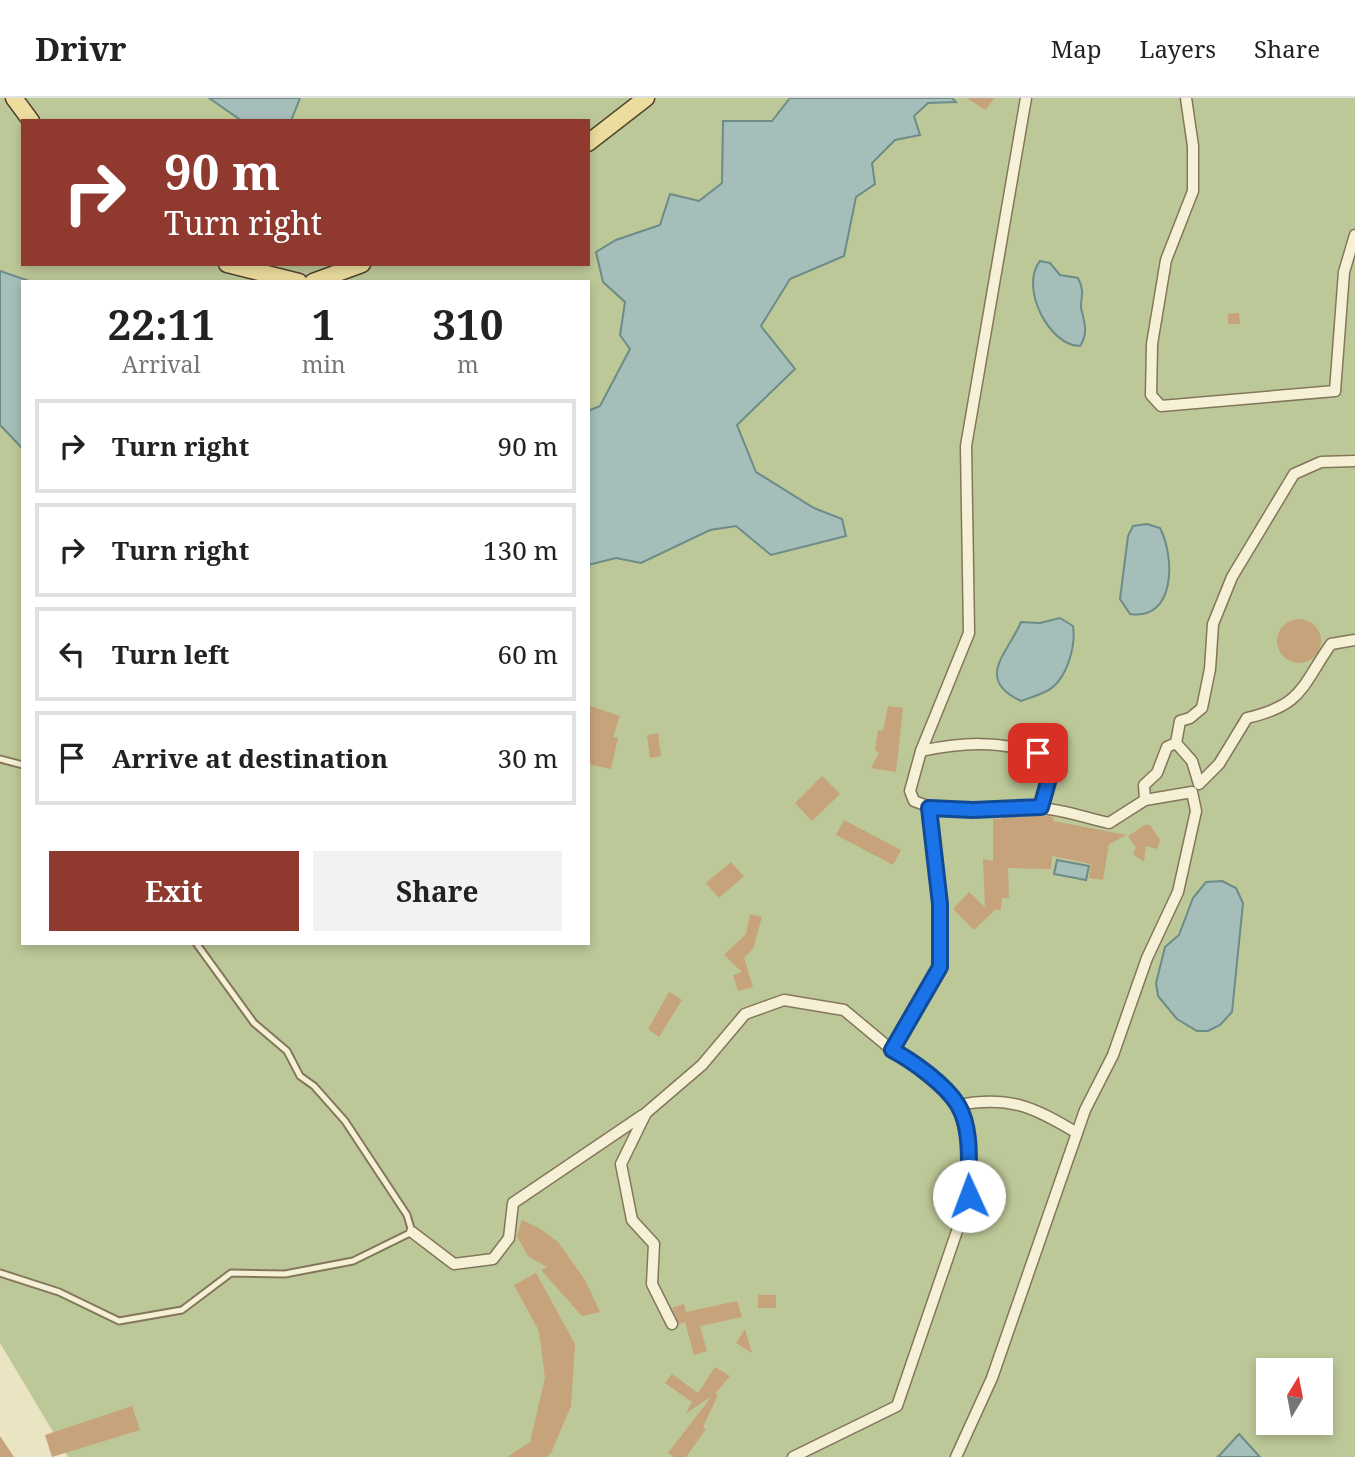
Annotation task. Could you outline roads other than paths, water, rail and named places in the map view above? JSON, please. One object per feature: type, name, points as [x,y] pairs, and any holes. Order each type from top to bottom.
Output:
[{"type":"main road","points":[[14,98],[30,119]]},
{"type":"main road","points":[[590,141],[646,98]]},
{"type":"main road","points":[[235,266],[291,280]]},
{"type":"main road","points":[[318,280],[357,266]]},
{"type":"street","points":[[1026,98],[966,446],[968,632],[921,751],[910,792],[914,801],[929,808],[973,810],[1041,807],[1108,823],[1146,800],[1195,788],[1219,764],[1247,718],[1269,713],[1296,699],[1331,644],[1355,640]]},
{"type":"street","points":[[1186,98],[1193,146],[1193,191],[1166,260],[1152,344],[1151,395],[1161,406],[1335,391],[1344,272],[1355,235]]},
{"type":"street","points":[[1176,743],[1180,721],[1190,718],[1202,708],[1210,669],[1213,624],[1232,577],[1294,474],[1321,462],[1355,461]]},
{"type":"street","points":[[957,1457],[992,1378],[1077,1133],[1112,1055],[1147,958],[1178,892],[1196,811],[1192,761],[1176,743]]},
{"type":"street","points":[[1146,800],[1144,785],[1157,774],[1167,747],[1176,743]]},
{"type":"street","points":[[921,751],[956,744],[1007,744],[1038,753],[1050,775],[1041,807]]},
{"type":"street","points":[[892,1050],[940,967],[940,904],[929,808]]},
{"type":"street","points":[[412,1232],[454,1264],[493,1259],[509,1238],[513,1203],[646,1113],[702,1065],[745,1014],[784,1000],[844,1010],[892,1050],[916,1063],[958,1105],[968,1141],[969,1196],[897,1406],[793,1457]]},
{"type":"street","points":[[958,1105],[989,1099],[1018,1104],[1048,1116],[1077,1133]]},
{"type":"street","points":[[646,1113],[621,1164],[632,1220],[654,1244],[652,1284],[672,1324]]},
{"type":"lane","points":[[0,759],[21,764]]},
{"type":"lane","points":[[0,1273],[59,1292],[120,1321],[182,1310],[231,1273],[285,1274],[353,1261],[412,1232],[407,1215],[345,1121],[314,1086],[300,1076],[287,1051],[254,1023],[197,945]]},
{"type":"water","points":[[209,98],[300,98],[292,119],[239,119]]},
{"type":"water","points":[[790,98],[952,98],[956,102],[928,103],[914,116],[920,135],[895,140],[872,163],[875,184],[856,197],[844,256],[790,279],[761,326],[795,369],[737,425],[756,472],[814,508],[842,519],[846,536],[771,555],[736,526],[710,530],[641,563],[616,558],[590,564],[590,410],[600,406],[630,349],[620,335],[625,302],[603,282],[596,252],[616,240],[660,225],[670,194],[699,201],[722,183],[723,121],[772,121]]},
{"type":"water","points":[[1040,261],[1050,263],[1060,275],[1078,278],[1082,289],[1081,308],[1085,329],[1080,346],[1058,336],[1041,313],[1033,285],[1034,272]]},
{"type":"water","points":[[0,271],[26,280],[21,280],[21,447],[0,425]]},
{"type":"water","points":[[1147,524],[1160,528],[1165,540],[1168,584],[1164,598],[1156,608],[1145,614],[1130,614],[1120,599],[1128,536],[1133,526]]},
{"type":"water","points":[[1060,618],[1073,626],[1074,634],[1069,662],[1060,679],[1047,691],[1021,701],[1007,693],[999,684],[998,665],[1021,622],[1040,623]]},
{"type":"water","points":[[1057,860],[1089,866],[1086,880],[1054,874]]},
{"type":"water","points":[[1222,881],[1236,888],[1243,903],[1232,1012],[1220,1025],[1208,1031],[1197,1031],[1177,1019],[1158,996],[1156,983],[1165,947],[1179,935],[1193,898],[1206,882]]},
{"type":"water","points":[[1239,1434],[1260,1457],[1217,1457],[1219,1456]]}]
